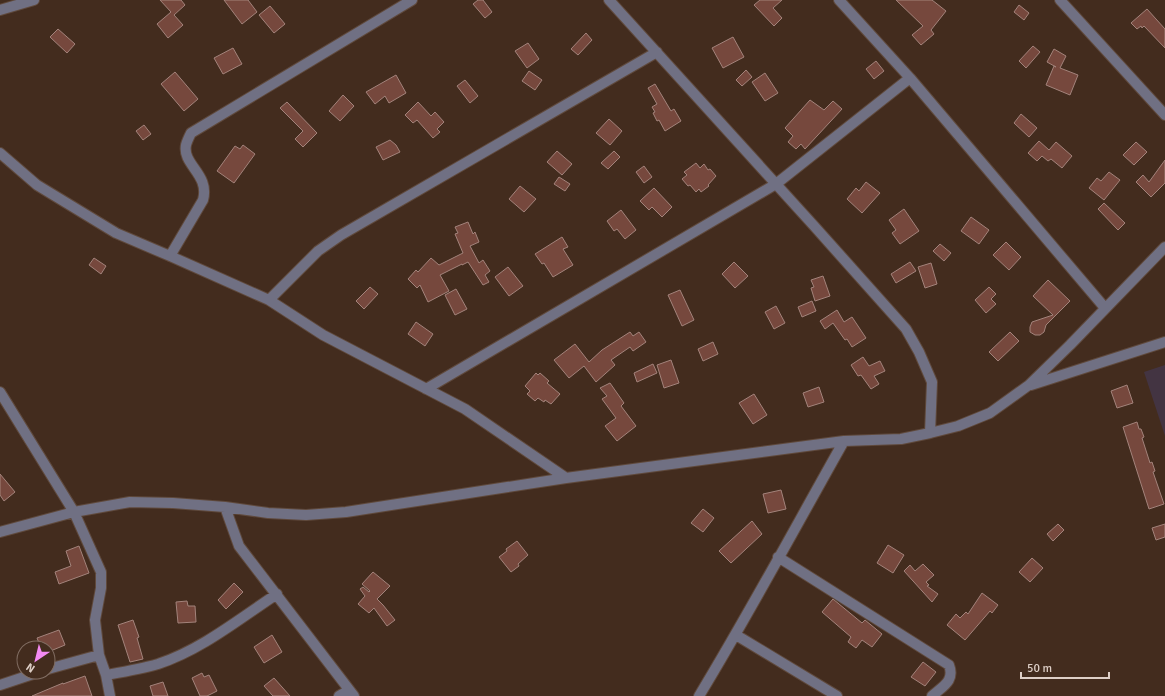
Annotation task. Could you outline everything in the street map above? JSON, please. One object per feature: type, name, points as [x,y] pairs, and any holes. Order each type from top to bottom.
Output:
[{"type":"street","points":[[0,10],[34,0]]},
{"type":"street","points":[[170,256],[203,200],[205,192],[204,184],[185,152],[186,144],[191,134],[412,0]]},
{"type":"street","points":[[609,0],[906,329],[919,352],[932,382],[930,433]]},
{"type":"street","points":[[839,0],[910,78],[1105,308]]},
{"type":"street","points":[[1060,0],[1165,115]]},
{"type":"street","points":[[269,300],[318,251],[341,235],[656,52]]},
{"type":"street","points":[[426,389],[776,184],[910,78]]},
{"type":"street","points":[[0,153],[37,185],[116,234],[269,300],[322,335],[465,409],[566,478]]},
{"type":"street","points":[[0,532],[74,512],[130,502],[173,503],[225,507],[268,513],[306,515],[346,512],[566,478],[844,441],[901,439],[930,433],[958,426],[990,413],[1029,385],[1165,247]]},
{"type":"street","points":[[1029,385],[1165,342]]},
{"type":"street","points":[[0,392],[74,512],[101,572],[101,588],[95,620],[99,655],[106,676],[110,696]]},
{"type":"street","points":[[700,696],[736,635],[778,557],[844,441]]},
{"type":"street","points":[[225,507],[239,546],[352,693],[339,696]]},
{"type":"street","points":[[778,557],[948,665],[951,672],[951,677],[948,682],[932,696]]},
{"type":"street","points":[[106,676],[158,664],[177,656],[202,644],[277,594]]},
{"type":"street","points":[[736,635],[837,696]]},
{"type":"street","points":[[56,667],[99,655]]},
{"type":"street","points":[[0,685],[16,680]]},
{"type":"shaded area","points":[[1165,365],[1165,436],[1144,372]]},
{"type":"building","points":[[160,0],[181,0],[185,5],[174,15],[183,25],[168,38],[157,24],[171,12]]},
{"type":"building","points":[[224,0],[248,0],[257,12],[242,24]]},
{"type":"building","points":[[478,0],[483,0],[492,12],[485,18],[473,4]]},
{"type":"building","points":[[760,0],[782,0],[773,8],[782,18],[774,26],[754,5]]},
{"type":"building","points":[[896,0],[932,0],[946,11],[931,30],[934,34],[921,45],[912,35],[923,26]]},
{"type":"building","points":[[1019,5],[1029,13],[1024,20],[1014,12]]},
{"type":"building","points":[[270,6],[285,24],[274,33],[259,15]]},
{"type":"building","points":[[1147,9],[1165,29],[1165,48],[1144,26],[1137,29],[1131,23]]},
{"type":"building","points":[[58,29],[75,44],[67,53],[50,37]]},
{"type":"building","points":[[586,33],[592,40],[578,55],[571,49]]},
{"type":"building","points":[[733,37],[744,57],[723,68],[712,48]]},
{"type":"building","points":[[528,43],[539,59],[527,68],[515,51]]},
{"type":"building","points":[[1033,46],[1040,52],[1026,68],[1019,61]]},
{"type":"building","points":[[233,48],[242,64],[223,74],[214,58]]},
{"type":"building","points":[[1054,49],[1066,56],[1060,68],[1078,75],[1070,95],[1046,85],[1054,66],[1056,67],[1047,62]]},
{"type":"building","points":[[876,61],[884,71],[874,79],[866,69]]},
{"type":"building","points":[[746,70],[752,77],[742,86],[736,80]]},
{"type":"building","points":[[529,71],[542,80],[535,90],[522,81]]},
{"type":"building","points":[[175,72],[198,99],[184,111],[161,84]]},
{"type":"building","points":[[765,73],[778,93],[765,101],[752,82]]},
{"type":"building","points":[[396,75],[406,93],[389,103],[385,96],[375,104],[366,92]]},
{"type":"building","points":[[465,80],[478,96],[470,103],[457,86]]},
{"type":"building","points":[[655,84],[671,111],[674,109],[681,121],[665,131],[653,113],[655,112],[652,107],[657,104],[648,88]]},
{"type":"building","points":[[343,95],[354,106],[340,121],[329,111]]},
{"type":"building","points":[[810,100],[824,110],[833,101],[842,109],[805,149],[801,144],[796,149],[788,142],[793,136],[785,128]]},
{"type":"building","points":[[287,102],[317,133],[303,147],[295,139],[303,131],[280,108]]},
{"type":"building","points":[[418,102],[431,116],[435,112],[444,122],[437,129],[440,132],[433,138],[417,120],[413,123],[405,115]]},
{"type":"building","points":[[1021,114],[1037,128],[1029,137],[1014,123]]},
{"type":"building","points":[[609,119],[622,131],[610,145],[596,133]]},
{"type":"building","points":[[144,125],[151,134],[143,140],[136,131]]},
{"type":"building","points":[[390,140],[396,145],[400,152],[383,160],[376,147]]},
{"type":"building","points":[[1039,141],[1049,150],[1056,142],[1072,156],[1062,168],[1051,159],[1048,161],[1042,156],[1037,161],[1028,153]]},
{"type":"building","points":[[1136,142],[1147,152],[1134,165],[1123,155]]},
{"type":"building","points":[[243,145],[255,154],[234,183],[217,171],[235,146],[240,149]]},
{"type":"building","points":[[557,151],[572,164],[562,175],[547,162]]},
{"type":"building","points":[[614,151],[620,157],[608,169],[601,163]]},
{"type":"building","points":[[1165,160],[1165,183],[1151,197],[1136,182],[1143,175],[1149,182]]},
{"type":"building","points":[[696,163],[700,168],[704,164],[708,170],[710,169],[716,176],[708,185],[709,186],[701,192],[699,189],[696,192],[682,179],[687,175],[684,172]]},
{"type":"building","points":[[644,166],[652,177],[644,183],[636,172]]},
{"type":"building","points":[[1109,172],[1120,180],[1104,200],[1089,188],[1097,178],[1101,181]]},
{"type":"building","points":[[559,177],[570,184],[565,191],[554,184]]},
{"type":"building","points":[[866,182],[880,193],[862,213],[847,199],[856,188],[859,191]]},
{"type":"building","points":[[520,186],[536,199],[524,212],[509,199]]},
{"type":"building","points":[[654,188],[672,207],[662,217],[652,207],[649,210],[640,201]]},
{"type":"building","points":[[1104,203],[1125,223],[1118,230],[1098,209]]},
{"type":"building","points":[[904,209],[919,231],[900,244],[892,233],[896,230],[889,220]]},
{"type":"building","points":[[621,210],[636,230],[625,239],[617,229],[614,231],[607,221]]},
{"type":"building","points":[[971,217],[989,230],[979,244],[961,231]]},
{"type":"building","points":[[468,222],[473,234],[475,232],[479,242],[470,246],[479,263],[483,260],[490,271],[485,275],[489,282],[483,285],[468,262],[440,275],[449,291],[428,302],[420,285],[417,288],[408,279],[416,270],[418,272],[431,258],[439,265],[463,253],[455,234],[458,233],[455,227]]},
{"type":"building","points":[[562,237],[568,247],[563,249],[573,265],[553,277],[544,263],[542,264],[535,254]]},
{"type":"building","points":[[1006,242],[1021,257],[1009,270],[993,255]]},
{"type":"building","points":[[940,244],[951,253],[944,261],[933,251]]},
{"type":"building","points":[[94,258],[106,266],[101,274],[89,265]]},
{"type":"building","points":[[734,262],[748,276],[735,288],[722,274]]},
{"type":"building","points":[[910,262],[916,271],[896,283],[891,274]]},
{"type":"building","points":[[931,263],[937,284],[925,288],[918,267]]},
{"type":"building","points":[[508,267],[523,286],[509,296],[495,277]]},
{"type":"building","points":[[823,276],[830,296],[815,301],[811,288],[814,287],[811,280]]},
{"type":"building","points":[[1048,280],[1070,301],[1046,325],[1044,332],[1040,335],[1035,335],[1030,332],[1032,322],[1053,315],[1033,296]]},
{"type":"building","points":[[370,287],[378,294],[364,309],[356,301]]},
{"type":"building","points":[[989,287],[996,294],[991,299],[996,304],[986,313],[975,300]]},
{"type":"building","points":[[456,289],[467,309],[455,315],[445,295]]},
{"type":"building","points":[[680,290],[694,320],[682,326],[668,295]]},
{"type":"building","points":[[812,301],[816,311],[802,317],[798,307]]},
{"type":"building","points":[[776,306],[785,323],[774,329],[765,312]]},
{"type":"building","points":[[837,310],[844,322],[852,317],[866,338],[852,347],[833,323],[825,329],[820,321]]},
{"type":"building","points":[[416,322],[433,334],[425,346],[408,334]]},
{"type":"building","points":[[630,332],[633,336],[639,332],[646,342],[633,351],[630,347],[611,360],[615,365],[596,382],[584,366],[569,378],[554,360],[575,344],[589,362],[602,350]]},
{"type":"building","points":[[1010,332],[1019,341],[998,361],[989,352]]},
{"type":"building","points":[[713,342],[718,354],[703,361],[698,349]]},
{"type":"building","points":[[863,357],[869,366],[880,361],[885,371],[874,376],[879,384],[871,389],[861,375],[858,376],[851,365]]},
{"type":"building","points":[[671,360],[679,383],[664,388],[657,365]]},
{"type":"building","points":[[653,364],[657,373],[637,382],[634,373]]},
{"type":"building","points":[[536,373],[538,375],[540,373],[549,381],[547,383],[560,394],[551,404],[538,398],[535,401],[527,394],[530,391],[525,386]]},
{"type":"building","points":[[610,383],[624,403],[621,406],[636,426],[617,441],[605,426],[616,418],[602,399],[607,396],[600,388]]},
{"type":"building","points":[[1127,385],[1133,403],[1117,408],[1111,391]]},
{"type":"building","points":[[819,387],[824,402],[808,407],[803,393]]},
{"type":"building","points":[[754,394],[767,415],[753,424],[739,403]]},
{"type":"building","points":[[1137,422],[1144,437],[1142,438],[1150,463],[1152,462],[1155,471],[1153,472],[1164,504],[1149,509],[1123,427]]},
{"type":"building","points":[[0,474],[15,492],[4,501],[0,495]]},
{"type":"building","points":[[781,490],[786,509],[768,513],[763,494]]},
{"type":"building","points":[[703,509],[714,518],[703,532],[691,523]]},
{"type":"building","points":[[752,521],[762,534],[731,563],[719,551]]},
{"type":"building","points":[[1058,524],[1064,530],[1053,541],[1047,534]]},
{"type":"building","points":[[1165,524],[1165,537],[1156,540],[1152,528]]},
{"type":"building","points":[[517,541],[528,555],[518,564],[519,566],[511,572],[499,557],[507,551],[506,549]]},
{"type":"building","points":[[888,545],[904,555],[893,573],[877,563]]},
{"type":"building","points":[[79,546],[89,573],[59,584],[55,572],[71,566],[66,551]]},
{"type":"building","points":[[1032,558],[1043,568],[1030,582],[1019,572]]},
{"type":"building","points":[[923,564],[934,575],[926,582],[929,585],[927,586],[938,594],[932,602],[904,571],[910,565],[915,571]]},
{"type":"building","points":[[373,572],[390,586],[377,599],[395,620],[387,626],[374,608],[369,613],[358,604],[365,596],[360,589],[363,587],[369,592],[370,591],[362,584]]},
{"type":"building","points":[[234,583],[243,592],[226,609],[218,600]]},
{"type":"building","points":[[982,593],[998,605],[992,613],[990,611],[965,640],[947,625],[956,614],[960,618],[966,612],[968,614]]},
{"type":"building","points":[[833,599],[862,623],[865,620],[882,634],[872,647],[862,640],[856,648],[848,642],[851,637],[822,612]]},
{"type":"building","points":[[187,601],[188,606],[195,606],[196,622],[178,623],[176,602]]},
{"type":"building","points":[[133,620],[139,637],[137,638],[143,659],[130,662],[118,625]]},
{"type":"building","points":[[59,630],[65,645],[56,649],[56,640],[38,640],[37,638]]},
{"type":"building","points":[[272,635],[282,652],[264,663],[254,647]]},
{"type":"building","points":[[923,662],[936,672],[925,686],[911,677]]},
{"type":"building","points":[[202,673],[204,677],[209,675],[217,691],[207,696],[200,696],[192,678]]},
{"type":"building","points":[[85,676],[92,696],[32,696],[63,683]]},
{"type":"building","points":[[274,678],[290,696],[273,696],[264,686]]},
{"type":"building","points":[[163,682],[168,696],[153,696],[150,686]]}]
